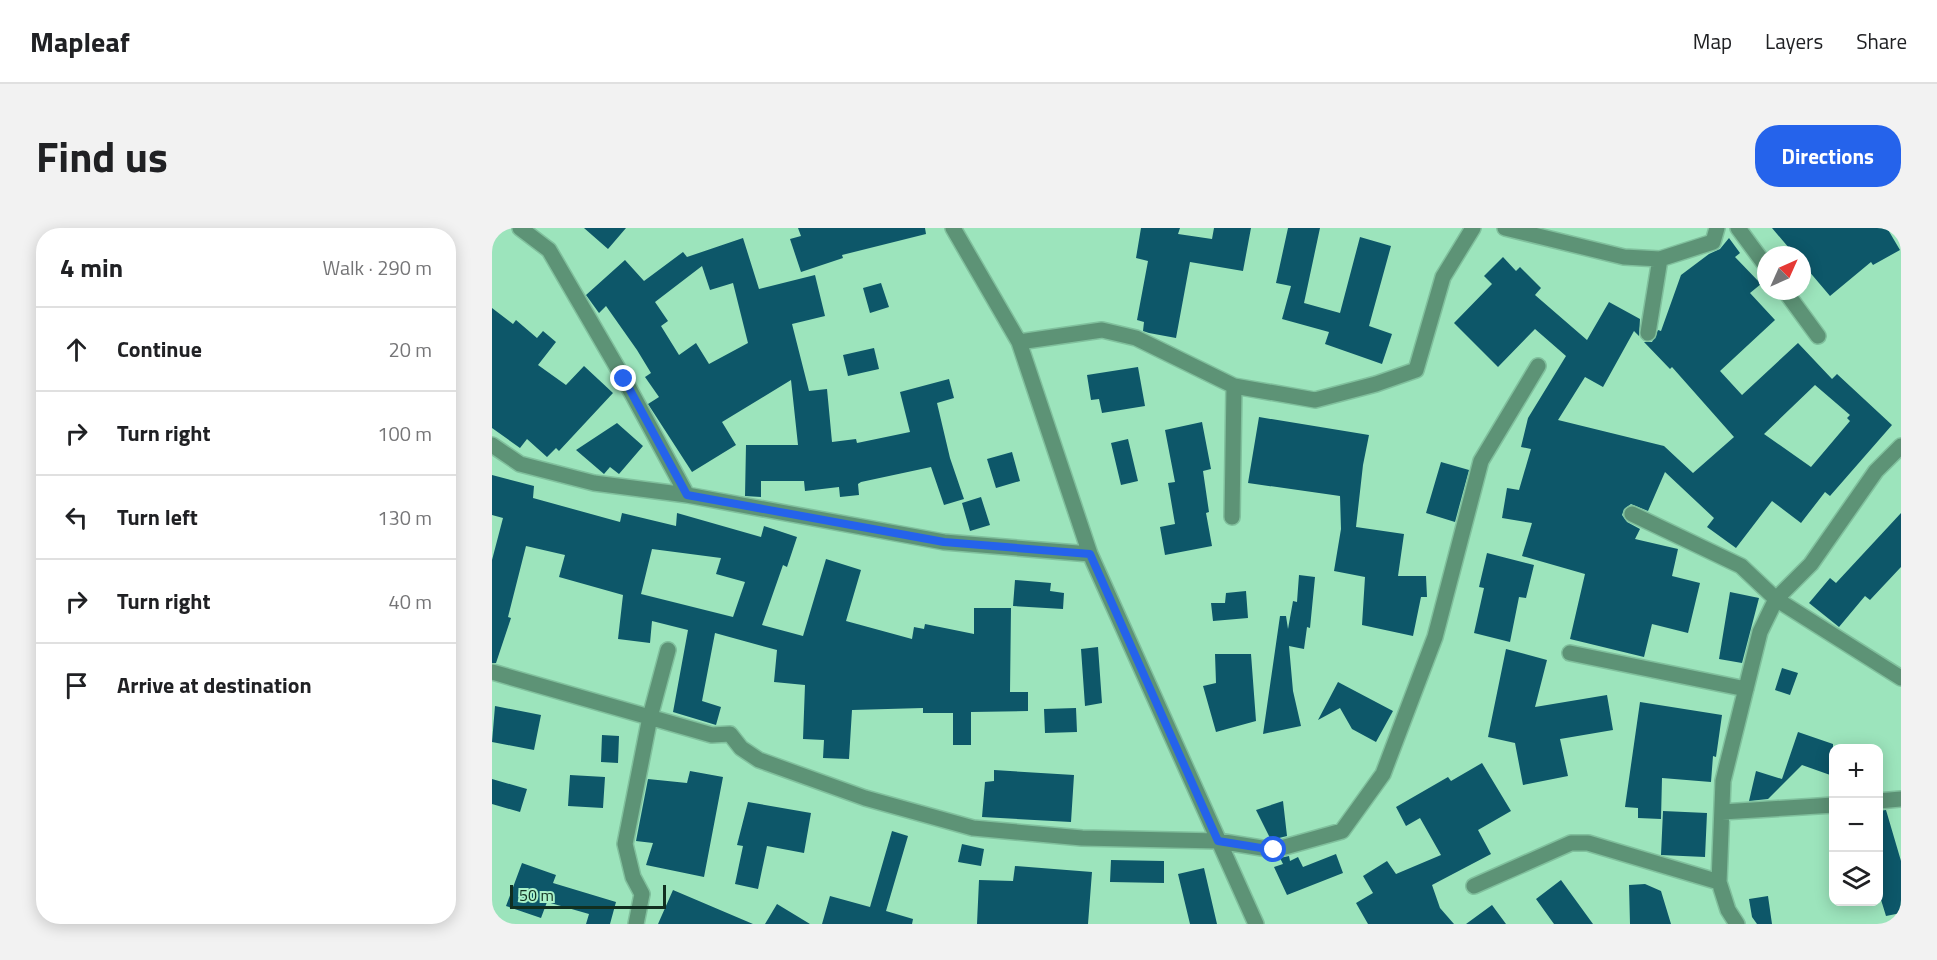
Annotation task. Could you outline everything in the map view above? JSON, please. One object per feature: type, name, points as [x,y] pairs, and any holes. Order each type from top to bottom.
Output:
[{"type":"street","points":[[520,228],[549,250],[624,379],[687,495]]},
{"type":"street","points":[[953,228],[1019,342],[1090,554],[1256,924]]},
{"type":"street","points":[[1019,342],[1102,330],[1136,338],[1234,386],[1315,400],[1416,370],[1443,277],[1473,228]]},
{"type":"street","points":[[1505,228],[1624,257],[1660,259],[1715,235]]},
{"type":"street","points":[[1703,228],[1715,235]]},
{"type":"street","points":[[1738,228],[1757,254]]},
{"type":"street","points":[[1648,333],[1660,259]]},
{"type":"street","points":[[1792,300],[1818,336]]},
{"type":"street","points":[[492,672],[712,735],[730,734],[741,748],[759,760],[865,798],[973,828],[1082,838],[1218,841],[1274,850],[1342,831],[1383,774],[1435,637],[1481,461],[1538,366]]},
{"type":"street","points":[[1232,517],[1234,386]]},
{"type":"street","points":[[492,445],[520,464],[594,483],[687,495],[944,542],[1090,554]]},
{"type":"street","points":[[1737,924],[1728,910],[1719,882],[1723,780],[1760,632],[1776,599],[1811,564],[1876,471],[1901,446]]},
{"type":"street","points":[[1632,514],[1741,566],[1776,599],[1901,678]]},
{"type":"street","points":[[636,924],[642,894],[633,877],[625,844],[650,717],[668,650]]},
{"type":"street","points":[[1570,653],[1746,689]]},
{"type":"street","points":[[1883,801],[1901,799]]},
{"type":"street","points":[[1722,812],[1829,804]]},
{"type":"street","points":[[1474,886],[1571,843],[1597,845],[1719,882]]},
{"type":"building","points":[[584,228],[626,228],[608,249]]},
{"type":"building","points":[[798,228],[925,228],[926,234],[842,255],[843,258],[801,272],[790,239],[801,236]]},
{"type":"building","points":[[1141,228],[1180,228],[1178,234],[1212,239],[1214,228],[1251,228],[1243,271],[1190,262],[1176,338],[1143,331],[1144,322],[1137,320],[1148,261],[1136,258]]},
{"type":"building","points":[[1288,228],[1320,228],[1304,303],[1340,313],[1360,237],[1391,246],[1369,326],[1392,334],[1382,364],[1325,344],[1329,332],[1282,319],[1291,286],[1276,283]]},
{"type":"building","points":[[1772,228],[1887,228],[1900,250],[1873,265],[1871,262],[1830,296],[1811,274],[1811,246],[1787,246]]},
{"type":"building","points":[[743,238],[759,289],[815,275],[825,316],[792,324],[809,391],[827,389],[832,442],[856,439],[857,443],[910,432],[900,392],[949,379],[954,398],[937,403],[950,458],[964,499],[944,505],[931,467],[861,482],[858,484],[859,495],[840,497],[839,487],[805,491],[804,481],[761,481],[761,497],[745,496],[746,445],[798,445],[791,380],[722,422],[736,445],[692,472],[648,404],[659,397],[645,377],[651,373],[606,306],[599,313],[586,295],[625,260],[644,281],[683,252],[687,257]],"holes":[[[702,266],[710,290],[733,283],[748,343],[709,364],[696,343],[679,355],[661,326],[668,321],[655,302]]]},
{"type":"building","points":[[1729,238],[1740,253],[1735,257],[1757,280],[1757,287],[1750,293],[1775,320],[1720,371],[1742,395],[1798,343],[1832,379],[1837,374],[1892,425],[1830,496],[1825,492],[1801,523],[1772,501],[1736,548],[1707,527],[1714,518],[1665,472],[1648,511],[1631,504],[1624,509],[1622,515],[1627,522],[1640,529],[1635,539],[1678,549],[1672,576],[1700,583],[1688,633],[1652,624],[1644,657],[1570,639],[1585,574],[1522,556],[1532,523],[1502,518],[1507,488],[1519,490],[1531,449],[1521,447],[1528,418],[1566,356],[1535,329],[1498,367],[1454,323],[1492,284],[1484,276],[1503,257],[1516,271],[1520,267],[1541,288],[1535,295],[1587,340],[1609,302],[1640,319],[1639,336],[1634,331],[1603,387],[1585,377],[1558,420],[1664,446],[1693,473],[1734,437],[1672,367],[1670,369],[1644,342],[1652,342],[1658,330],[1661,331],[1681,275],[1709,254],[1720,249]],"holes":[[[1815,385],[1850,415],[1847,418],[1850,421],[1811,467],[1764,434]]]},
{"type":"building","points":[[881,283],[889,307],[870,313],[863,288]]},
{"type":"building","points":[[492,308],[513,324],[516,320],[537,338],[543,331],[556,342],[538,365],[566,385],[584,366],[613,393],[559,451],[556,448],[547,457],[527,439],[520,448],[492,428]]},
{"type":"building","points":[[874,348],[879,369],[848,376],[843,355]]},
{"type":"building","points":[[1138,367],[1145,406],[1102,413],[1099,399],[1091,400],[1087,375]]},
{"type":"building","points":[[1259,417],[1369,435],[1356,527],[1404,534],[1398,576],[1426,576],[1427,597],[1421,597],[1413,636],[1362,625],[1365,577],[1334,571],[1341,529],[1340,496],[1248,483]]},
{"type":"building","points":[[1202,422],[1211,469],[1203,471],[1209,512],[1206,513],[1212,546],[1165,555],[1160,527],[1175,524],[1168,483],[1175,482],[1165,430]]},
{"type":"building","points":[[617,423],[643,446],[619,474],[610,467],[604,474],[576,450]]},
{"type":"building","points":[[1128,439],[1138,481],[1121,485],[1111,443]]},
{"type":"building","points":[[1012,452],[1020,481],[996,488],[987,459]]},
{"type":"building","points":[[1441,462],[1469,470],[1455,522],[1426,513]]},
{"type":"building","points":[[492,475],[534,486],[533,498],[620,522],[622,513],[676,526],[677,513],[761,537],[764,526],[797,537],[787,567],[783,565],[762,625],[803,636],[826,559],[861,570],[846,621],[912,639],[914,627],[924,629],[925,624],[974,634],[974,608],[1011,608],[1010,692],[1028,692],[1028,711],[971,712],[971,745],[953,745],[953,713],[923,713],[923,708],[852,710],[849,759],[823,758],[824,740],[803,739],[805,685],[774,682],[777,650],[715,633],[702,701],[721,707],[716,725],[673,712],[688,630],[652,621],[650,643],[618,639],[623,595],[559,577],[565,555],[526,546],[508,617],[511,618],[496,663],[492,663],[492,560],[503,518],[492,515]],"holes":[[[652,549],[721,558],[716,574],[745,582],[733,617],[641,594]]]},
{"type":"building","points":[[981,497],[990,525],[970,531],[962,503]]},
{"type":"building","points":[[1901,513],[1901,567],[1870,600],[1865,596],[1839,627],[1809,603],[1830,578],[1836,583]]},
{"type":"building","points":[[1487,553],[1534,565],[1526,598],[1519,597],[1510,642],[1474,633],[1484,588],[1479,587]]},
{"type":"building","points":[[1299,575],[1315,577],[1310,628],[1307,627],[1304,649],[1289,646],[1293,691],[1301,726],[1263,734],[1280,616],[1286,616],[1288,629],[1293,601],[1297,602]]},
{"type":"building","points":[[1015,580],[1051,583],[1050,591],[1064,593],[1063,609],[1013,606]]},
{"type":"building","points":[[1246,591],[1248,618],[1213,621],[1211,603],[1225,603],[1226,593]]},
{"type":"building","points":[[1730,592],[1759,598],[1742,663],[1719,659]]},
{"type":"building","points":[[1098,647],[1102,703],[1085,706],[1081,649]]},
{"type":"building","points":[[1506,649],[1547,660],[1535,707],[1607,695],[1613,730],[1560,739],[1568,776],[1523,785],[1515,743],[1488,737]]},
{"type":"building","points":[[1215,654],[1251,654],[1256,721],[1216,732],[1203,686],[1216,683]]},
{"type":"building","points":[[1782,668],[1798,673],[1790,695],[1775,690]]},
{"type":"building","points":[[1338,682],[1393,711],[1376,742],[1352,729],[1340,708],[1318,720]]},
{"type":"building","points":[[1640,702],[1722,715],[1716,757],[1713,756],[1711,782],[1662,778],[1661,819],[1638,818],[1638,808],[1625,807]]},
{"type":"building","points":[[495,706],[541,715],[534,750],[492,742]]},
{"type":"building","points":[[1076,708],[1077,732],[1045,733],[1044,709]]},
{"type":"building","points":[[1798,732],[1833,744],[1829,744],[1829,775],[1802,765],[1768,799],[1749,801],[1756,771],[1782,779]]},
{"type":"building","points":[[602,735],[619,736],[618,763],[601,762]]},
{"type":"building","points":[[1482,763],[1511,811],[1478,830],[1491,854],[1432,885],[1440,908],[1454,924],[1368,924],[1356,903],[1373,893],[1363,876],[1387,861],[1396,874],[1441,855],[1420,818],[1406,826],[1396,807],[1448,777],[1451,781]]},
{"type":"building","points":[[994,770],[1074,775],[1071,822],[982,817],[985,782],[994,781]]},
{"type":"building","points":[[690,771],[723,777],[704,877],[646,865],[653,843],[636,841],[648,779],[687,783]]},
{"type":"building","points":[[570,775],[605,777],[603,808],[568,806]]},
{"type":"building","points":[[492,779],[527,789],[520,812],[492,804]]},
{"type":"building","points":[[1283,801],[1287,836],[1271,840],[1256,810]]},
{"type":"building","points":[[748,802],[811,813],[804,853],[767,846],[758,889],[735,884],[743,846],[737,845]]},
{"type":"building","points":[[1883,810],[1886,810],[1901,861],[1901,913],[1886,916],[1883,906]]},
{"type":"building","points":[[1663,811],[1707,813],[1705,857],[1661,855]]},
{"type":"building","points":[[892,831],[908,836],[886,911],[913,919],[912,924],[822,924],[830,896],[870,907]]},
{"type":"building","points":[[962,844],[984,849],[981,866],[958,862]]},
{"type":"building","points":[[1336,854],[1343,873],[1287,895],[1274,867],[1283,864],[1280,858],[1289,856],[1290,861],[1298,857],[1303,867]]},
{"type":"building","points":[[1111,860],[1164,861],[1164,883],[1110,882]]},
{"type":"building","points":[[522,863],[556,875],[553,883],[616,902],[610,924],[586,924],[589,914],[547,902],[541,918],[506,906]]},
{"type":"building","points":[[1015,866],[1092,872],[1088,924],[977,924],[979,880],[1013,881]]},
{"type":"building","points":[[1204,868],[1217,924],[1190,924],[1178,874]]},
{"type":"building","points":[[1561,880],[1593,924],[1554,924],[1536,899]]},
{"type":"building","points":[[1645,884],[1661,891],[1671,924],[1630,924],[1629,885]]},
{"type":"building","points":[[673,890],[753,924],[658,924]]},
{"type":"building","points":[[1768,896],[1772,924],[1757,924],[1752,917],[1749,899]]},
{"type":"building","points":[[777,904],[810,924],[765,924]]},
{"type":"building","points":[[1492,905],[1506,924],[1466,924]]},
{"type":"route","points":[[624,379],[687,495],[944,542],[1090,554],[1218,841],[1274,850]]}]
